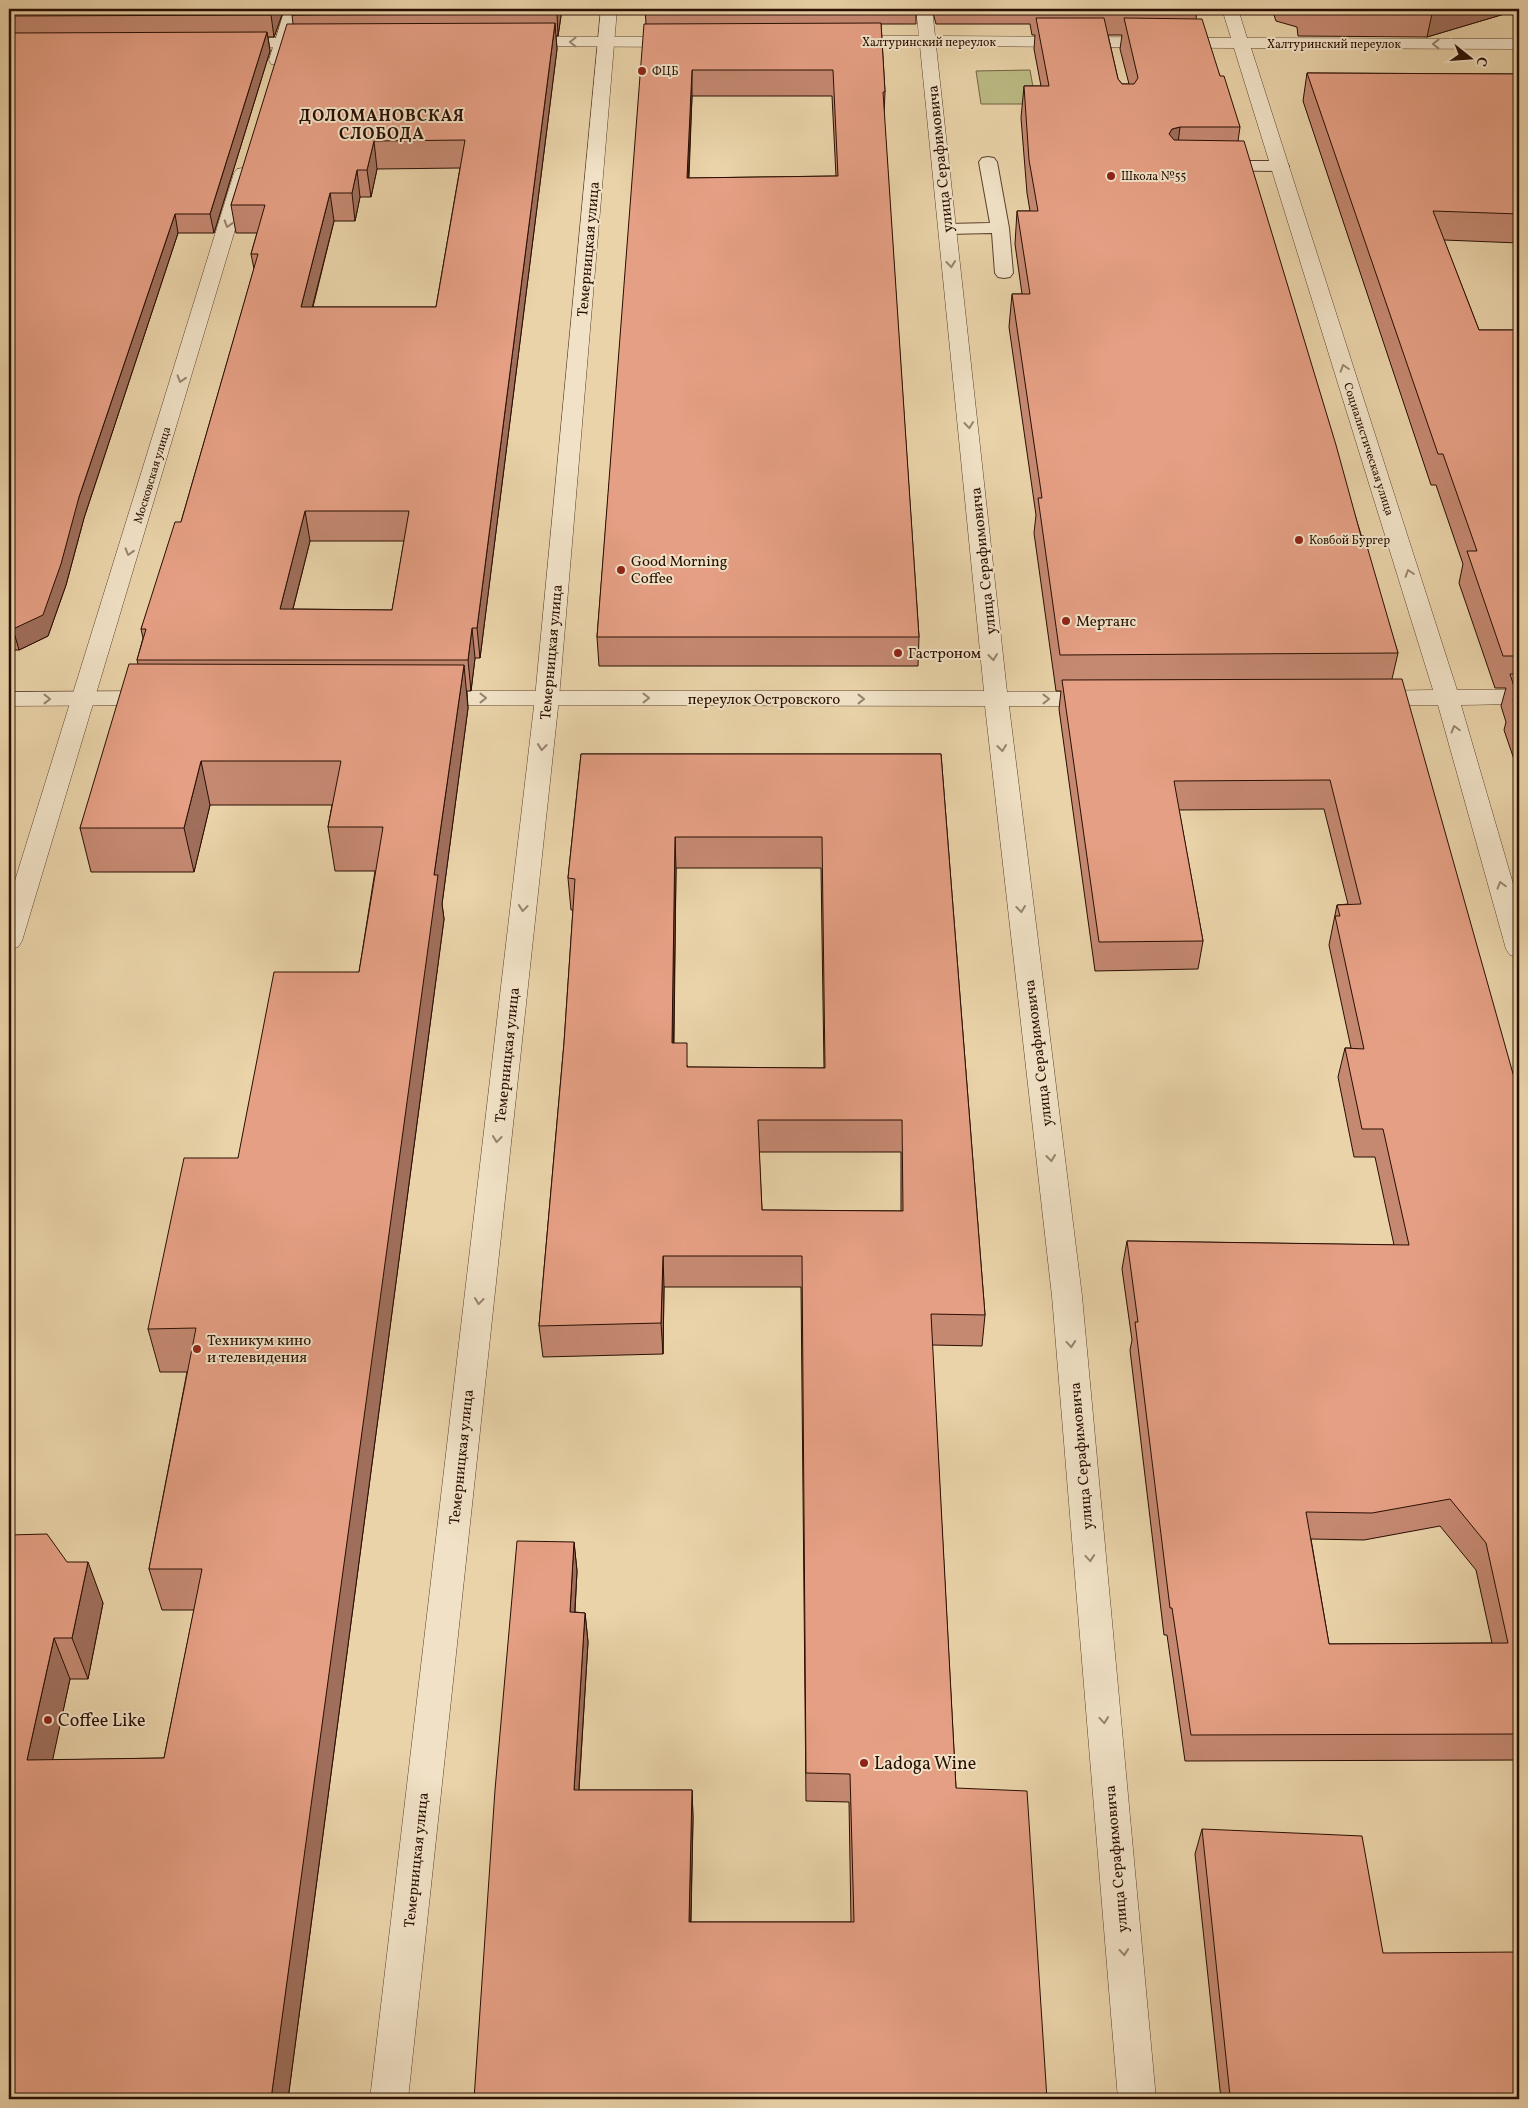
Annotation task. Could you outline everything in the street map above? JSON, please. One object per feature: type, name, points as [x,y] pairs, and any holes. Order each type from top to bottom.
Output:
[{"type":"street","points":[[271,79],[293,9]]},
{"type":"street","name":"Темерницкая улица","points":[[389,2099],[547,698],[609,9]]},
{"type":"street","name":"улица Серафимовича","points":[[924,9],[997,700],[1067,1296],[1137,2099]]},
{"type":"street","name":"Социалистическая улица","points":[[1230,9],[1440,672],[1519,949]]},
{"type":"street","name":"Халтуринский переулок","points":[[829,41],[1519,44]]},
{"type":"street","points":[[499,42],[701,42]]},
{"type":"street","points":[[222,43],[330,43]]},
{"type":"street","name":"Московская улица","points":[[9,941],[248,154]]},
{"type":"street","points":[[1351,698],[1519,697]]},
{"type":"street","points":[[9,699],[177,698]]},
{"type":"street","name":"переулок Островского","points":[[407,698],[1123,699]]},
{"type":"lane","points":[[1109,43],[1113,60]]},
{"type":"lane","points":[[988,162],[1000,228],[1004,273]]},
{"type":"lane","points":[[1196,166],[1280,166]]},
{"type":"lane","points":[[948,229],[1000,228]]},
{"type":"shaded area","points":[[1030,70],[1036,104],[981,104],[976,71]]},
{"type":"building","points":[[9,9],[274,9],[271,15],[9,16]]},
{"type":"building","points":[[293,9],[558,9],[557,14],[292,15]]},
{"type":"building","points":[[1036,18],[1104,18],[1118,79],[1122,84],[1134,84],[1138,78],[1124,18],[1202,19],[1220,76],[1224,76],[1240,127],[1180,127],[1172,129],[1169,134],[1174,140],[1244,141],[1336,445],[1361,536],[1364,536],[1398,653],[1060,655],[1038,498],[1042,498],[1012,294],[1030,294],[1017,211],[1038,211],[1029,160],[1024,86],[1049,86]]},
{"type":"building","points":[[555,23],[477,628],[472,628],[468,660],[137,660],[146,629],[141,629],[175,522],[181,522],[258,254],[251,254],[265,205],[231,205],[287,24]],"holes":[[[465,140],[436,307],[301,307],[330,193],[352,193],[357,170],[367,170],[374,141]],[[305,511],[409,511],[392,610],[280,609]]]},
{"type":"building","points":[[881,23],[885,92],[883,92],[919,637],[597,637],[644,24]],"holes":[[[692,70],[833,70],[838,176],[687,178]]]},
{"type":"building","points":[[267,32],[210,214],[175,214],[79,497],[61,564],[43,615],[13,629],[9,629],[9,33]]},
{"type":"building","points":[[1307,73],[1519,74],[1519,214],[1433,211],[1479,330],[1519,330],[1519,656],[1503,656],[1467,551],[1477,551],[1443,454],[1438,454]]},
{"type":"building","points":[[129,664],[464,665],[434,875],[438,875],[271,2099],[9,2099],[9,1535],[47,1534],[67,1562],[88,1562],[72,1638],[54,1638],[27,1760],[164,1758],[202,1569],[149,1569],[196,1328],[148,1329],[184,1158],[238,1158],[274,972],[359,972],[383,827],[328,827],[341,761],[201,761],[184,828],[80,828]]},
{"type":"building","points":[[1510,674],[1519,674],[1519,717],[1513,699],[1518,699]]},
{"type":"building","points":[[1402,679],[1519,1095],[1519,1734],[1191,1735],[1172,1608],[1170,1608],[1127,1241],[1409,1245],[1383,1129],[1362,1129],[1345,1048],[1364,1049],[1335,916],[1340,916],[1337,905],[1361,904],[1330,780],[1174,781],[1203,941],[1099,942],[1062,680]],"holes":[[[1450,1499],[1486,1543],[1508,1643],[1329,1644],[1306,1512],[1372,1513]]]},
{"type":"building","points":[[581,754],[941,754],[985,1315],[931,1314],[956,1788],[1027,1791],[1047,2099],[474,2099],[495,1790],[517,1541],[574,1542],[570,1612],[585,1613],[574,1790],[692,1790],[689,1922],[854,1922],[850,1774],[806,1773],[802,1256],[663,1256],[661,1323],[539,1326],[564,1043],[575,879],[568,878]],"holes":[[[675,837],[822,837],[825,1068],[687,1067],[687,1043],[672,1043]],[[758,1120],[902,1120],[903,1211],[762,1210]]]},
{"type":"building","points":[[1202,1829],[1362,1836],[1383,1953],[1519,1952],[1519,2099],[1235,2099],[1230,2096]]},
{"type":"place","name":"ФЦБ","points":[[642,71]]},
{"type":"place","name":"Школа №55","points":[[1111,176]]},
{"type":"place","name":"Ковбой Бургер","points":[[1299,540]]},
{"type":"place","name":"Good Morning Coffee","points":[[621,570]]},
{"type":"place","name":"Мертанс","points":[[1066,621]]},
{"type":"place","name":"Гастроном","points":[[898,653]]},
{"type":"place","name":"Техникум кино и телевидения","points":[[197,1349]]},
{"type":"place","name":"Coffee Like","points":[[48,1720]]},
{"type":"place","name":"Ladoga Wine","points":[[864,1763]]},
{"type":"district","name":"ДОЛОМАНОВСКАЯ СЛОБОДА","points":[[382,124]]}]
